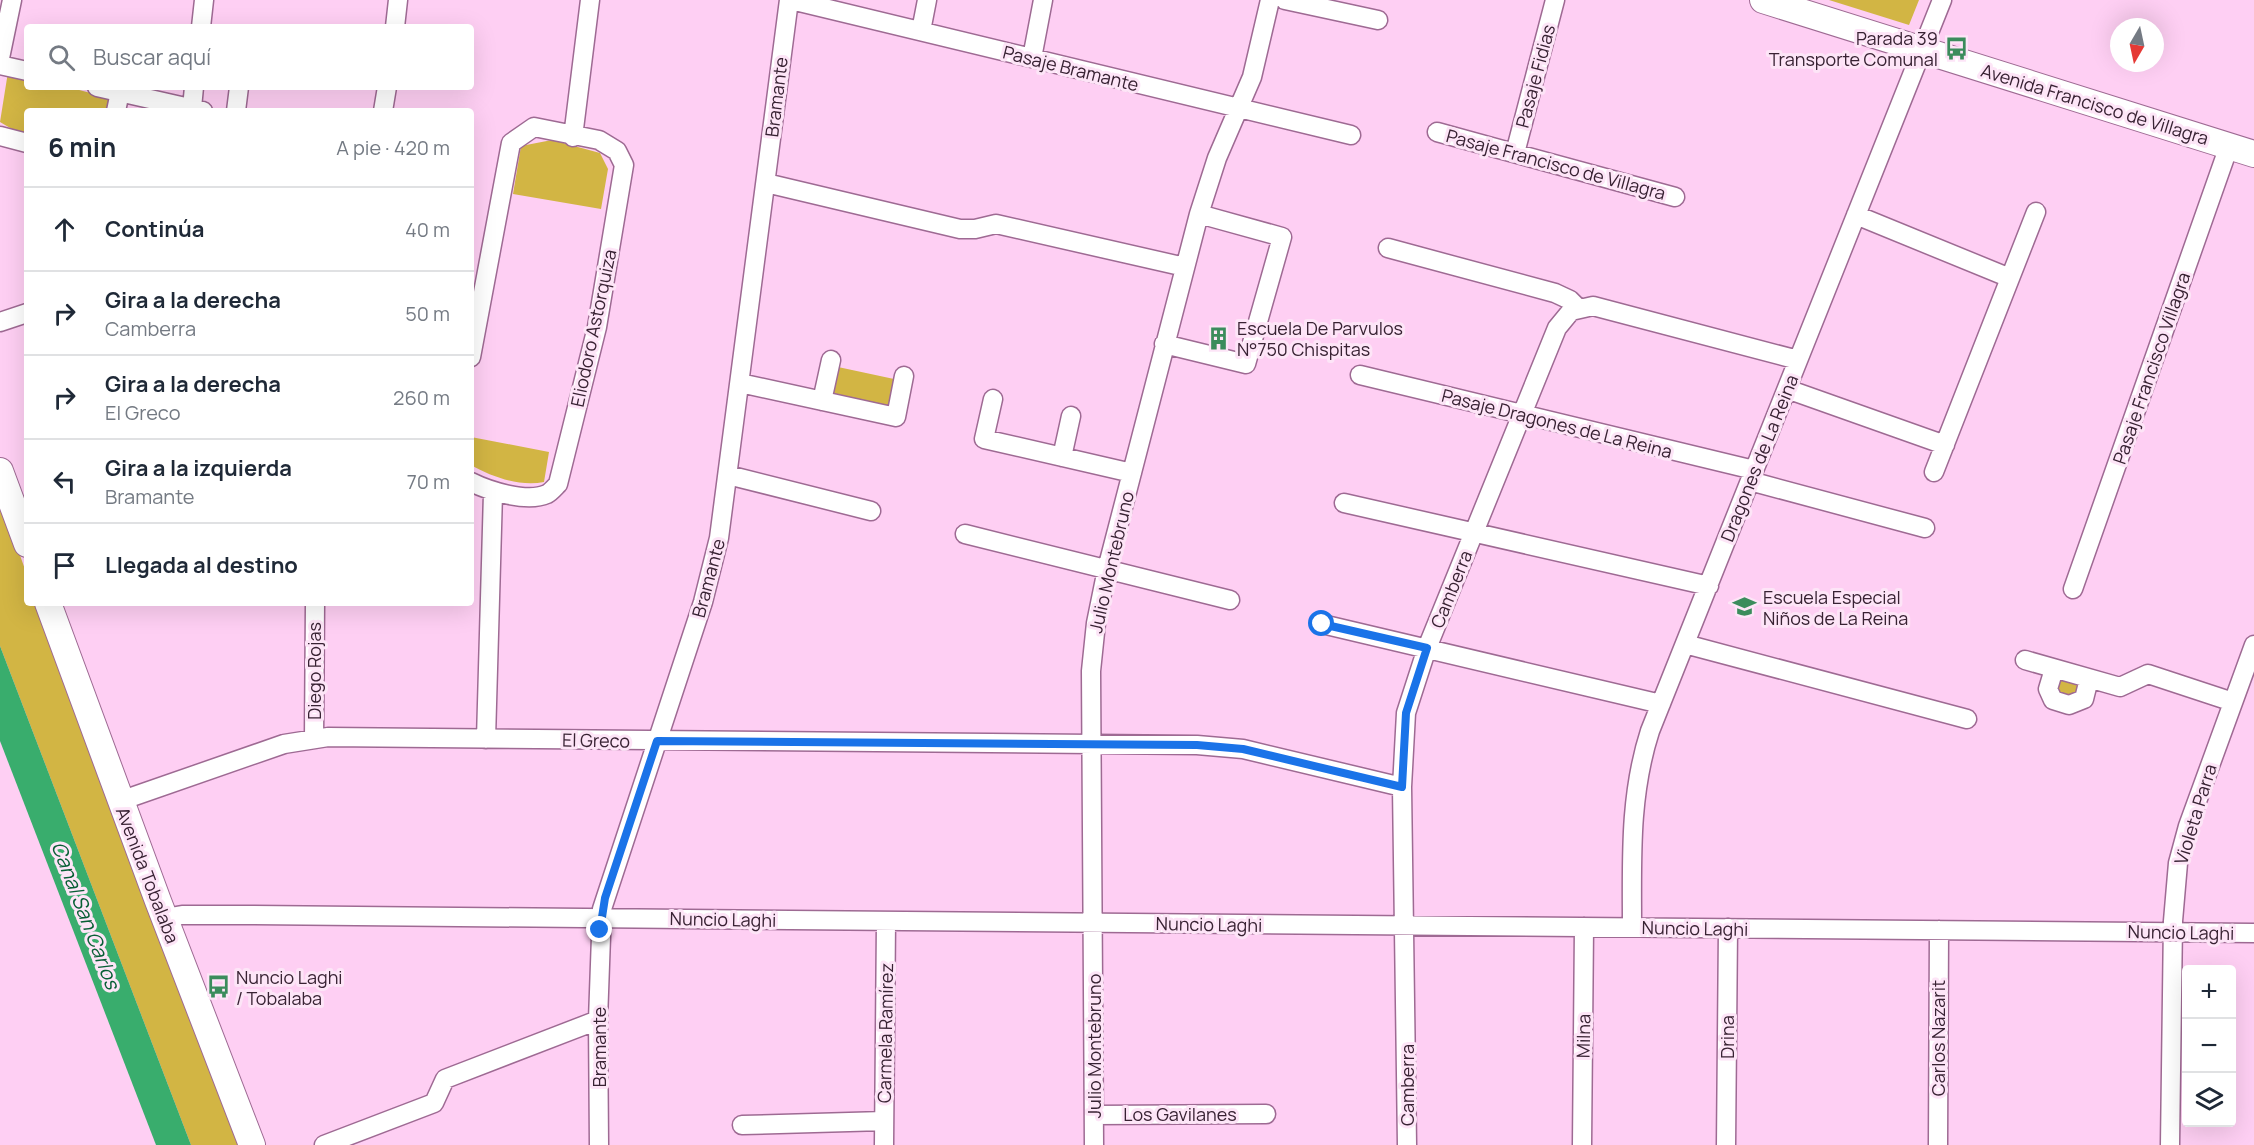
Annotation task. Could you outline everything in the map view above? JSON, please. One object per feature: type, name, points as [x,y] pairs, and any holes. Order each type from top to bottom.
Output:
[{"type":"main road","name":"Avenida Francisco de Villagra","points":[[1763,0],[2254,154]]},
{"type":"main road","points":[[0,471],[19,501],[24,528]]},
{"type":"main road","name":"Avenida Tobalaba","points":[[49,606],[120,801],[252,1145]]},
{"type":"street","points":[[0,58],[12,0]]},
{"type":"street","points":[[201,24],[204,0]]},
{"type":"street","points":[[394,24],[398,0]]},
{"type":"street","points":[[573,137],[590,0]]},
{"type":"street","name":"Pasaje Bramante","points":[[790,0],[1351,135]]},
{"type":"street","name":"Bramante","points":[[599,1145],[600,918],[712,570],[728,475],[790,0]]},
{"type":"street","points":[[921,32],[927,0]]},
{"type":"street","points":[[1032,58],[1044,0]]},
{"type":"street","name":"Julio Montebruno","points":[[1094,1145],[1092,650],[1107,569],[1199,214],[1217,158],[1240,108],[1259,55],[1270,0]]},
{"type":"street","points":[[1285,0],[1378,20]]},
{"type":"street","name":"Pasaje Fidias","points":[[1515,153],[1555,0]]},
{"type":"street","name":"Dragones de La Reina","points":[[1632,927],[1634,800],[1644,752],[1661,704],[1941,0]]},
{"type":"street","points":[[0,65],[24,70]]},
{"type":"street","points":[[111,90],[189,108]]},
{"type":"street","points":[[195,90],[198,108]]},
{"type":"street","points":[[236,108],[239,90]]},
{"type":"street","points":[[384,108],[386,90]]},
{"type":"street","points":[[117,108],[120,92]]},
{"type":"street","name":"Eliodoro Astorquiza","points":[[474,341],[511,143],[534,127],[573,137],[599,140],[617,150],[624,165],[597,327],[558,484],[547,494],[534,496],[494,493],[474,483]]},
{"type":"street","name":"Pasaje Francisco de Villagra","points":[[1437,132],[1676,196]]},
{"type":"street","points":[[0,136],[24,141]]},
{"type":"street","name":"Pasaje Francisco Villagra","points":[[2073,589],[2229,146]]},
{"type":"street","points":[[766,183],[960,229],[975,229],[996,224],[1185,267]]},
{"type":"street","points":[[1934,472],[2036,212]]},
{"type":"street","points":[[1164,344],[1246,364],[1282,237],[1199,214]]},
{"type":"street","points":[[1856,215],[2010,278]]},
{"type":"street","points":[[1389,248],[1563,295],[1578,308],[1593,306],[1798,360]]},
{"type":"street","name":"Camberra","points":[[1407,1145],[1406,926],[1402,787],[1406,713],[1427,648],[1557,328],[1565,315],[1578,308]]},
{"type":"street","points":[[0,322],[24,314]]},
{"type":"street","points":[[822,401],[831,360]]},
{"type":"street","name":"Pasaje Dragones de La Reina","points":[[1360,375],[1523,414],[1752,476],[1925,528]]},
{"type":"street","points":[[740,383],[896,417],[904,376]]},
{"type":"street","points":[[1786,389],[1945,445]]},
{"type":"street","points":[[993,399],[984,439],[1132,473]]},
{"type":"street","points":[[1062,457],[1071,416]]},
{"type":"street","points":[[728,475],[871,511]]},
{"type":"street","points":[[486,739],[494,493]]},
{"type":"street","points":[[1344,503],[1709,586]]},
{"type":"street","points":[[965,534],[1230,600]]},
{"type":"street","name":"Diego Rojas","points":[[314,738],[315,606]]},
{"type":"street","points":[[1322,624],[1661,704]]},
{"type":"street","points":[[1685,644],[1967,719]]},
{"type":"street","name":"Violeta Parra","points":[[2170,1145],[2175,883],[2182,844],[2254,645]]},
{"type":"street","points":[[2025,660],[2120,687],[2148,674],[2233,702]]},
{"type":"street","points":[[2054,669],[2048,689],[2053,700],[2069,705],[2084,699],[2089,679]]},
{"type":"street","name":"El Greco","points":[[120,801],[284,744],[314,738],[1223,747],[1402,787]]},
{"type":"street","name":"Nuncio Laghi","points":[[165,918],[187,915],[2254,933]]},
{"type":"street","name":"Carmela Ramírez","points":[[884,1145],[886,921]]},
{"type":"street","name":"Milna","points":[[1582,1145],[1584,927]]},
{"type":"street","name":"Drina","points":[[1726,1145],[1728,928]]},
{"type":"street","name":"Carlos Nazarit","points":[[1938,1145],[1939,930]]},
{"type":"street","points":[[324,1145],[434,1102],[445,1078],[598,1020]]},
{"type":"street","name":"Los Gavilanes","points":[[1095,1115],[1266,1114]]},
{"type":"street","points":[[742,1125],[884,1121]]},
{"type":"shaded area","points":[[1829,0],[1919,0],[1909,25]]},
{"type":"shaded area","points":[[8,72],[24,76],[24,90],[79,90],[113,99],[112,108],[24,108],[24,136],[0,122]]},
{"type":"shaded area","points":[[552,140],[600,153],[608,169],[601,209],[513,194],[521,146]]},
{"type":"shaded area","points":[[838,367],[894,379],[888,410],[832,398]]},
{"type":"shaded area","points":[[474,438],[549,452],[544,482],[516,482],[474,466]]},
{"type":"shaded area","points":[[0,499],[24,567],[24,606],[38,606],[101,783],[151,903],[244,1145],[191,1145],[0,646]]},
{"type":"shaded area","points":[[2060,679],[2078,684],[2076,694],[2070,697],[2061,695],[2057,689]]},
{"type":"water","name":"Canal San Carlos","points":[[0,646],[191,1145],[156,1145],[0,741]]},
{"type":"place","name":"Parada 39 Transporte Comunal","points":[[1956,48]]},
{"type":"place","name":"Escuela De Parvulos N°750 Chispitas","points":[[1219,338]]},
{"type":"place","name":"Escuela Especial Niños de La Reina","points":[[1745,607]]},
{"type":"place","name":"Nuncio Laghi / Tobalaba","points":[[218,987]]},
{"type":"route","points":[[600,930],[600,918],[605,898],[657,741],[1197,745],[1243,749],[1402,787],[1403,732],[1406,713],[1410,694],[1427,648],[1322,624]]}]
